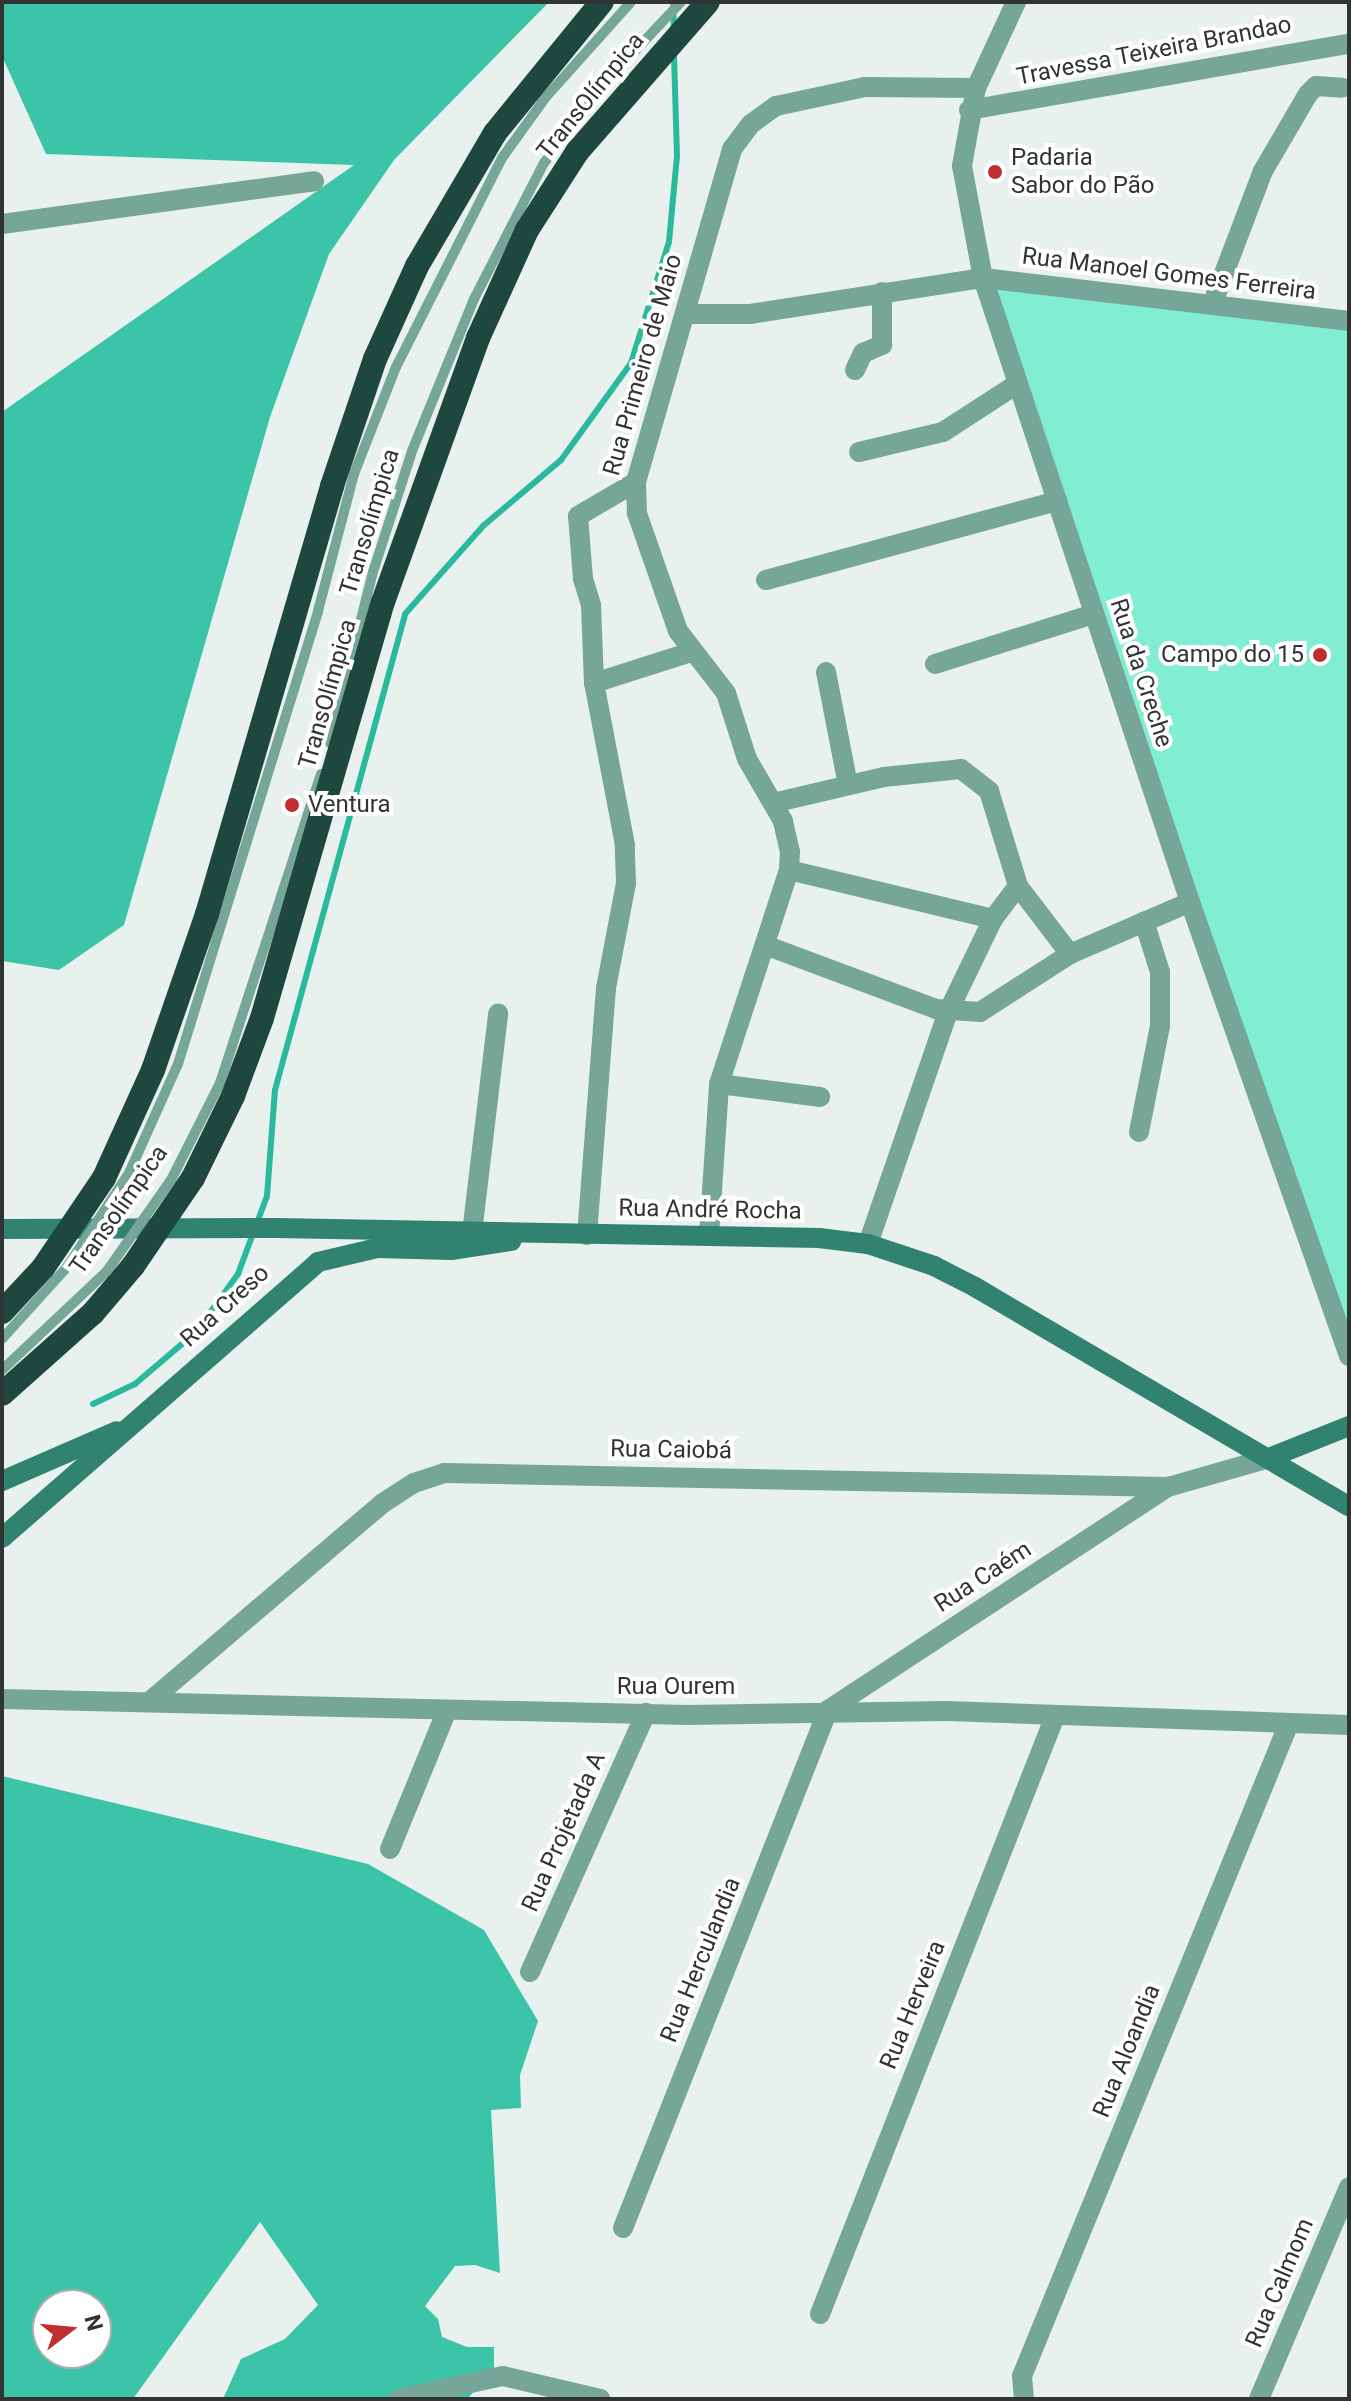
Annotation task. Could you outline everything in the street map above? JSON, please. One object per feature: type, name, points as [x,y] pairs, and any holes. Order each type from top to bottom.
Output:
[{"type":"highway","name":"TransOlímpica","points":[[2,1312],[55,1267],[104,1178],[153,1070],[207,914],[327,500],[375,359],[417,266],[495,133],[602,2]]},
{"type":"highway","name":"TransOlímpica","points":[[2,1394],[93,1313],[133,1266],[233,1096],[262,1018],[383,602],[478,338],[527,230],[577,152],[708,2]]},
{"type":"main road","name":"Rua André Rocha","points":[[2,1229],[228,1227],[709,1236],[868,1244],[920,1260],[975,1287],[1349,1506]]},
{"type":"main road","name":"Rua Creso","points":[[2,1538],[136,1423],[246,1319],[318,1262],[377,1248],[480,1248],[536,1234]]},
{"type":"main road","points":[[2,1481],[136,1423]]},
{"type":"main road","points":[[1269,1458],[1349,1426]]},
{"type":"street","name":"Rua da Creche","points":[[1016,2],[969,110],[963,189],[983,278],[1190,902],[1349,1356]]},
{"type":"street","name":"Travessa Teixeira Brandao","points":[[969,110],[1349,44]]},
{"type":"street","points":[[1212,305],[1263,171],[1308,94],[1316,86],[1342,88]]},
{"type":"street","name":"Rua Primeiro de Maio","points":[[709,1236],[719,1084],[789,870],[788,834],[747,759],[726,693],[691,652],[678,631],[637,513],[636,482],[732,149],[751,124],[776,106],[865,87],[976,88]]},
{"type":"street","points":[[2,224],[314,181]]},
{"type":"street","points":[[2,214],[26,221]]},
{"type":"street","name":"Rua Manoel Gomes Ferreira","points":[[685,314],[750,314],[983,278],[1349,321]]},
{"type":"street","points":[[855,370],[863,353],[882,345],[886,323],[882,292]]},
{"type":"street","points":[[859,452],[943,432],[1017,384]]},
{"type":"street","points":[[587,1235],[606,988],[626,883],[625,845],[594,683],[591,605],[583,579],[578,516],[636,482]]},
{"type":"street","points":[[766,580],[1057,501]]},
{"type":"street","points":[[935,664],[1094,614]]},
{"type":"street","points":[[594,683],[691,652]]},
{"type":"street","points":[[826,672],[848,785]]},
{"type":"street","points":[[773,803],[848,785],[945,769],[961,769],[975,776],[989,791],[1002,822],[1018,886],[1070,954]]},
{"type":"street","points":[[789,870],[993,919]]},
{"type":"street","points":[[868,1244],[948,1012],[993,919],[1018,886]]},
{"type":"street","points":[[765,945],[948,1012],[993,1008],[1070,954],[1190,902]]},
{"type":"street","points":[[1139,1132],[1161,1010],[1160,972],[1144,921]]},
{"type":"street","points":[[472,1233],[498,1014]]},
{"type":"street","points":[[719,1084],[820,1097]]},
{"type":"street","name":"Rua Caiobá","points":[[149,1702],[383,1503],[414,1483],[444,1473],[1168,1487],[1269,1458]]},
{"type":"street","name":"Rua Caém","points":[[828,1710],[1168,1487]]},
{"type":"street","name":"Rua Ourem","points":[[2,1699],[646,1713],[828,1710],[1349,1725]]},
{"type":"street","points":[[390,1849],[447,1710]]},
{"type":"street","name":"Rua Herculandia","points":[[623,2228],[828,1710]]},
{"type":"street","name":"Rua Projetada A","points":[[530,1972],[646,1713]]},
{"type":"street","name":"Rua Herveira","points":[[820,2314],[1055,1716]]},
{"type":"street","name":"Rua Aloandia","points":[[1024,2399],[1022,2376],[1289,1723]]},
{"type":"street","name":"Rua Calmom","points":[[1259,2399],[1349,2187]]},
{"type":"street","points":[[398,2399],[503,2376],[604,2394]]},
{"type":"lane","name":"Transolímpica","points":[[2,1339],[129,1173],[178,1064],[318,611],[354,474],[396,367],[502,158],[546,97],[631,2]]},
{"type":"lane","name":"Transolímpica","points":[[2,1370],[107,1271],[182,1179],[220,1083],[329,747],[373,572],[412,451],[474,299],[544,163],[603,85],[681,2]]},
{"type":"green space","points":[[2,2],[549,2],[394,160],[329,254],[270,417],[124,925],[59,970],[2,961],[2,412],[354,165],[46,154],[2,56]]},
{"type":"green space","points":[[985,282],[1349,327],[1349,1372]]},
{"type":"green space","points":[[2,1776],[368,1864],[484,1930],[538,2021],[520,2075],[521,2108],[491,2110],[500,2273],[475,2265],[455,2266],[425,2306],[438,2319],[442,2337],[467,2347],[494,2347],[494,2370],[467,2399],[223,2399],[241,2359],[285,2339],[318,2305],[260,2222],[133,2399],[2,2399]]},
{"type":"waterway","points":[[673,2],[674,30]]},
{"type":"waterway","points":[[93,1404],[135,1384],[196,1332],[238,1274],[267,1196],[275,1090],[405,614],[483,526],[561,460],[631,363],[669,242],[677,156],[674,54]]},
{"type":"place","name":"Padaria Sabor do Pão","points":[[995,172]]},
{"type":"place","name":"Campo do 15","points":[[1320,655]]},
{"type":"place","name":"Ventura","points":[[292,805]]}]
